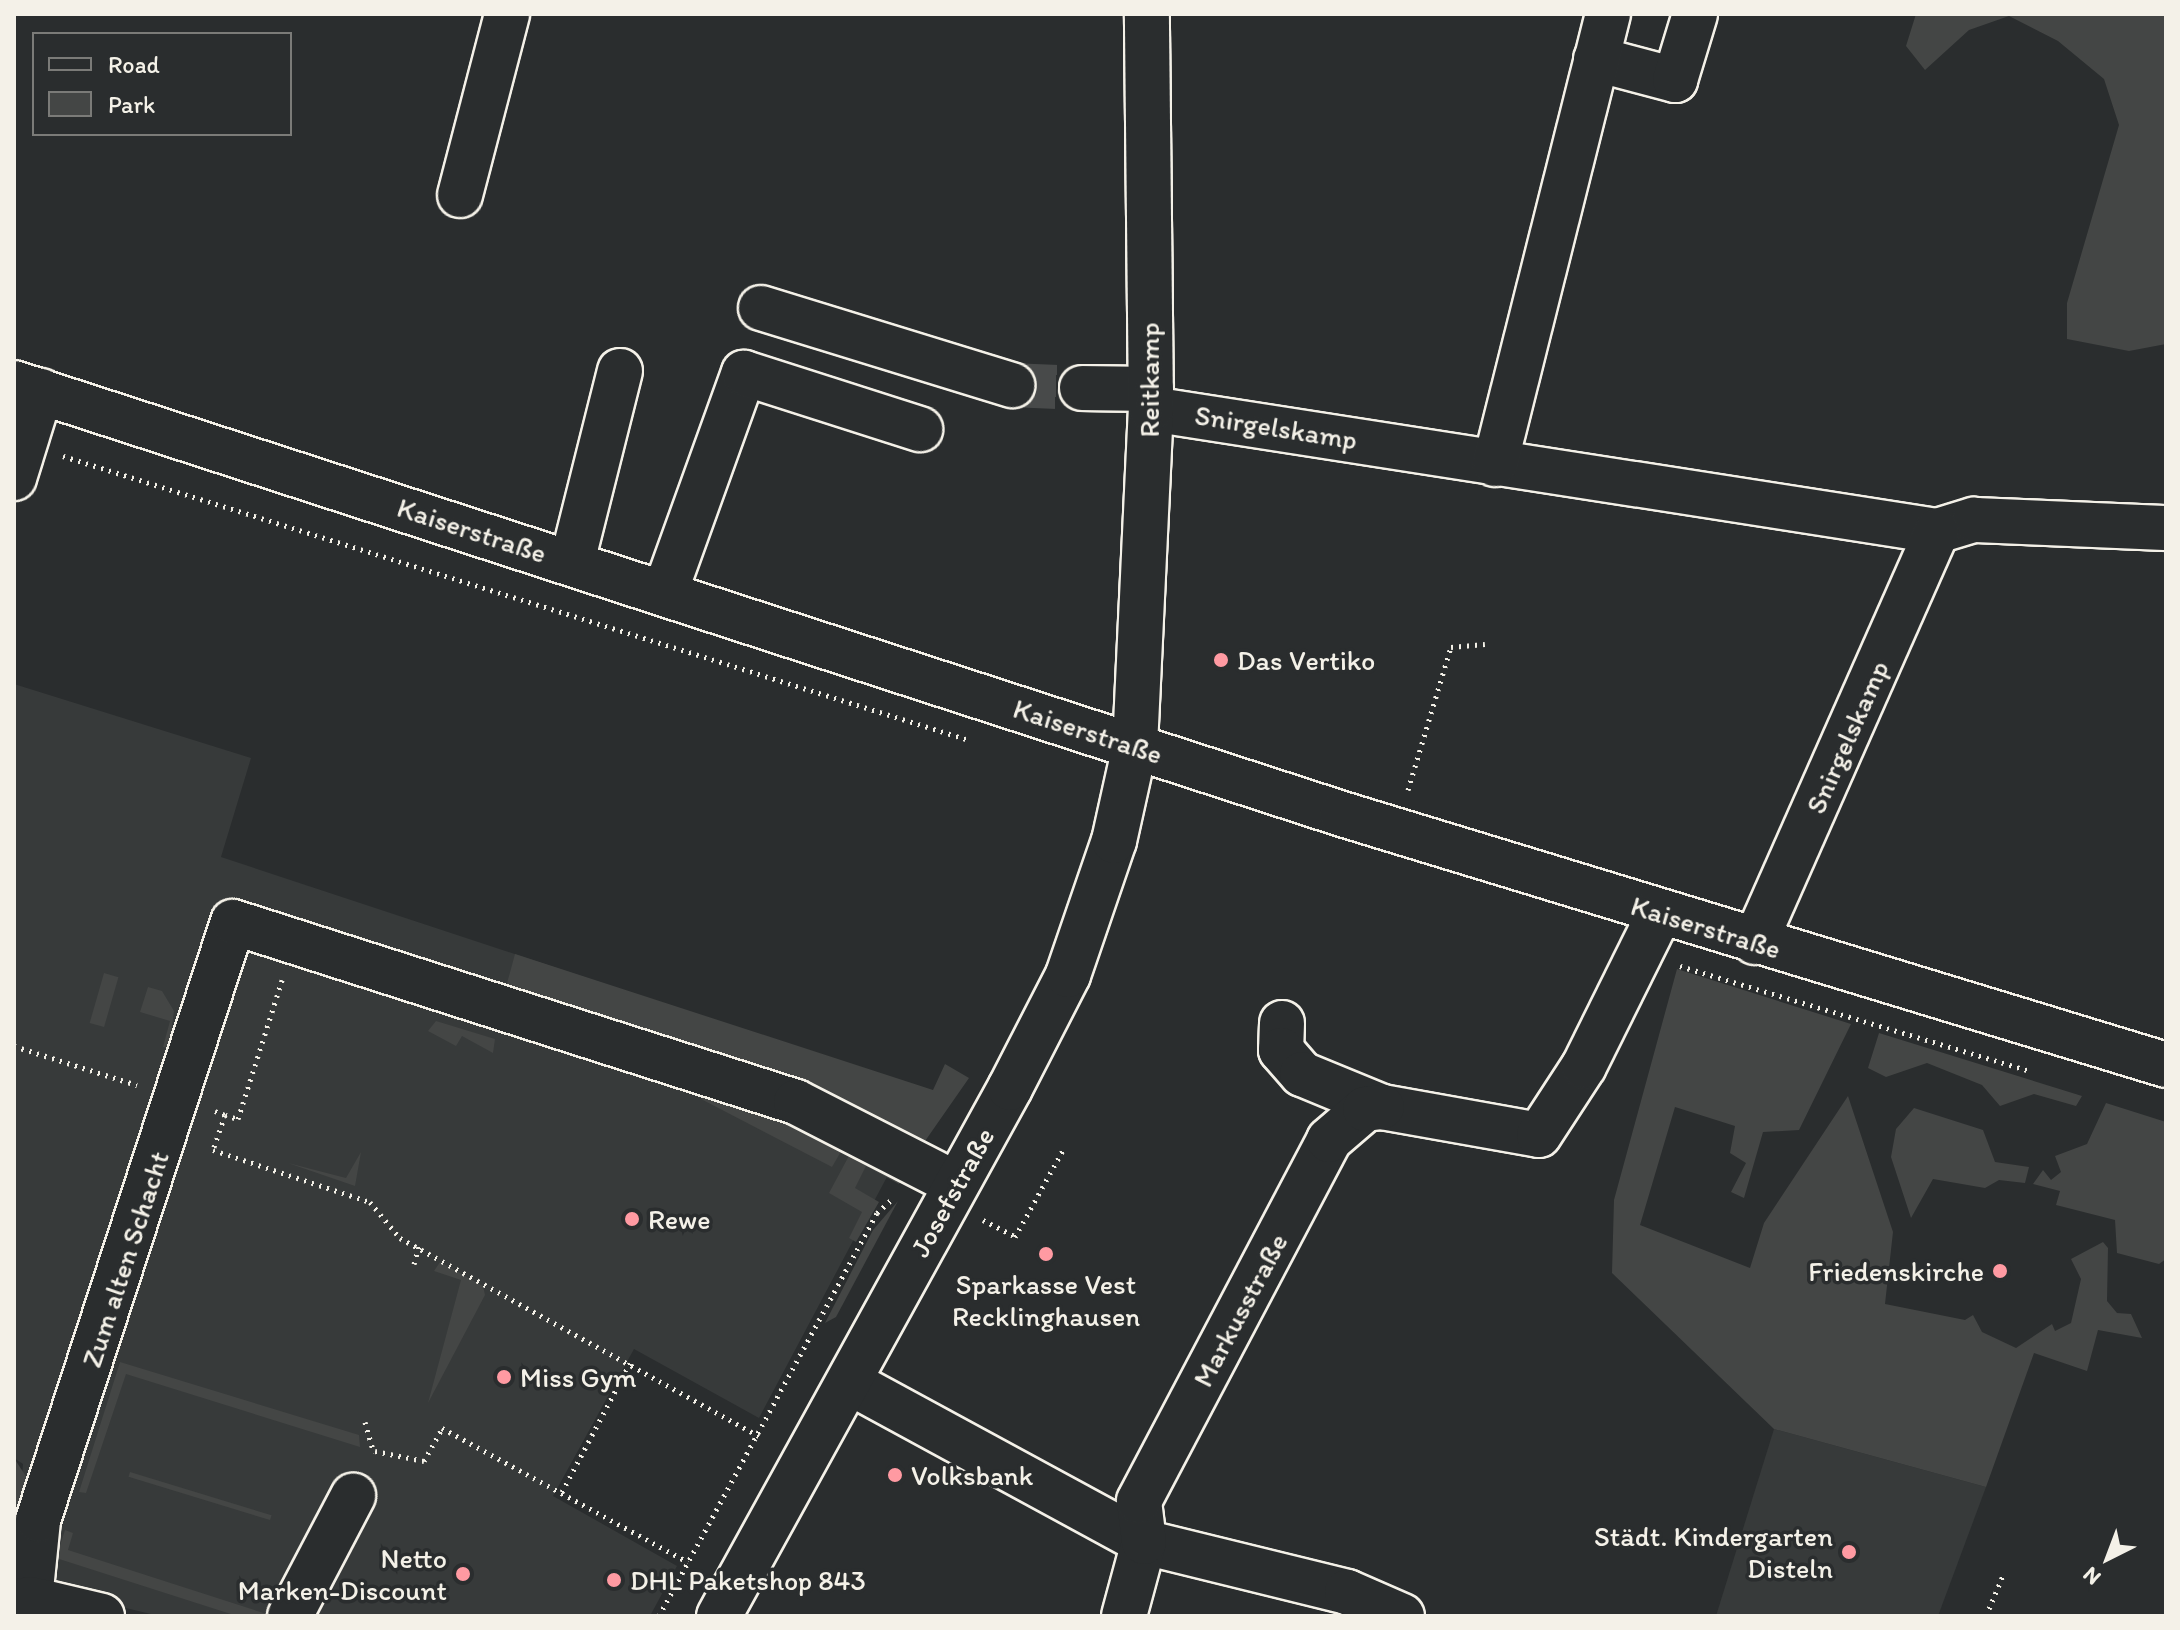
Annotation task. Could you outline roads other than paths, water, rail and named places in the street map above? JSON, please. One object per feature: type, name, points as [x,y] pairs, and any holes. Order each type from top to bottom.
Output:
[{"type":"street","name":"Reitkamp","points":[[1135,746],[1151,399],[1147,14]]},
{"type":"street","points":[[1495,464],[1608,14]]},
{"type":"street","points":[[1596,59],[1675,80],[1695,14]]},
{"type":"street","points":[[460,195],[495,18]]},
{"type":"street","points":[[761,308],[1012,385]]},
{"type":"street","points":[[572,562],[620,371]]},
{"type":"street","points":[[665,592],[744,373],[920,429]]},
{"type":"street","points":[[19,461],[27,387]]},
{"type":"street","name":"Kaiserstraße","points":[[27,387],[1397,831],[2166,1065]]},
{"type":"street","name":"Snirgelskamp","points":[[1082,388],[1495,464],[1937,531],[1974,520],[2166,528]]},
{"type":"street","name":"Snirgelskamp","points":[[1755,942],[1937,531]]},
{"type":"street","name":"Josefstraße","points":[[719,1616],[1068,975],[1114,841],[1135,746]]},
{"type":"street","points":[[1282,1023],[1279,1040],[1291,1070],[1382,1107],[1539,1135],[1584,1066],[1660,913]]},
{"type":"street","name":"Zum alten Schacht","points":[[22,1600],[38,1520],[233,922],[796,1102],[919,1160],[956,1184]]},
{"type":"street","name":"Markusstraße","points":[[1124,1616],[1144,1542],[1139,1501],[1329,1140],[1365,1109],[1382,1107]]},
{"type":"street","points":[[849,1382],[1144,1542],[1347,1592],[1402,1616]]},
{"type":"street","points":[[290,1616],[353,1496]]},
{"type":"street","points":[[22,1600],[102,1616]]},
{"type":"tunnel","points":[[1012,385],[1082,388]]},
{"type":"place","name":"Das Vertiko","points":[[1221,660]]},
{"type":"place","name":"Rewe","points":[[632,1219]]},
{"type":"place","name":"Sparkasse Vest Recklinghausen","points":[[1046,1254]]},
{"type":"place","name":"Friedenskirche","points":[[2000,1271]]},
{"type":"place","name":"Miss Gym","points":[[504,1377]]},
{"type":"place","name":"Volksbank","points":[[895,1475]]},
{"type":"place","name":"Städt. Kindergarten Disteln","points":[[1849,1552]]},
{"type":"place","name":"Netto Marken-Discount","points":[[463,1574]]},
{"type":"place","name":"DHL Paketshop 843","points":[[614,1580]]}]
